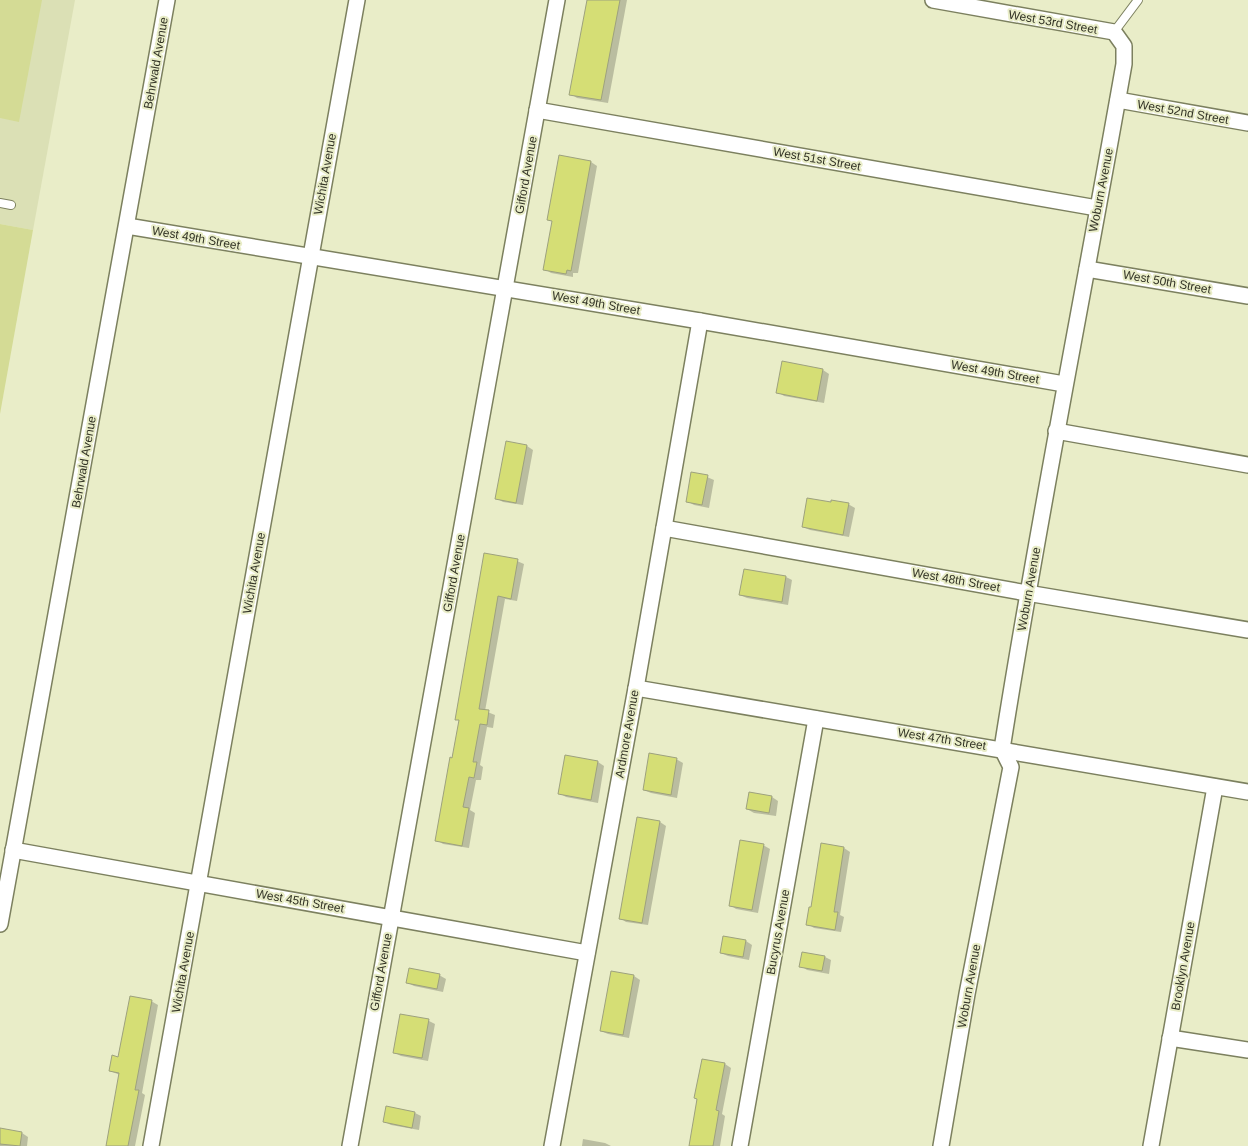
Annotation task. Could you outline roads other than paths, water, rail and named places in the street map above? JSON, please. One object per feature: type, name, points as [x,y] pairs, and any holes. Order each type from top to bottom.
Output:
[{"type":"street","name":"Behrwald Avenue","points":[[0,924],[167,0]]},
{"type":"street","name":"Wichita Avenue","points":[[151,1146],[357,0]]},
{"type":"street","name":"Gifford Avenue","points":[[350,1146],[557,0]]},
{"type":"street","name":"West 53rd Street","points":[[933,0],[1114,32]]},
{"type":"street","name":"Woburn Avenue","points":[[941,1146],[967,994],[1011,767],[1002,749],[1027,593],[1124,64],[1124,46],[1114,32]]},
{"type":"street","name":"West 52nd Street","points":[[1118,100],[1248,123]]},
{"type":"street","name":"West 51st Street","points":[[537,110],[1097,208]]},
{"type":"street","name":"West 49th Street","points":[[127,226],[505,288],[1064,384]]},
{"type":"street","name":"West 50th Street","points":[[1087,269],[1248,296]]},
{"type":"street","name":"Ardmore Avenue","points":[[552,1146],[636,688],[700,321]]},
{"type":"street","points":[[1056,431],[1248,465]]},
{"type":"street","name":"West 48th Street","points":[[664,528],[1027,593],[1248,630]]},
{"type":"street","name":"West 47th Street","points":[[636,688],[1248,792]]},
{"type":"street","name":"Bucyrus Avenue","points":[[740,1146],[816,718]]},
{"type":"street","name":"Brooklyn Avenue","points":[[1151,1146],[1215,787]]},
{"type":"street","name":"West 45th Street","points":[[13,850],[391,916],[587,953]]},
{"type":"street","points":[[1170,1038],[1248,1050]]},
{"type":"lane","points":[[1114,32],[1138,0]]},
{"type":"lane","points":[[0,203],[11,205]]}]
